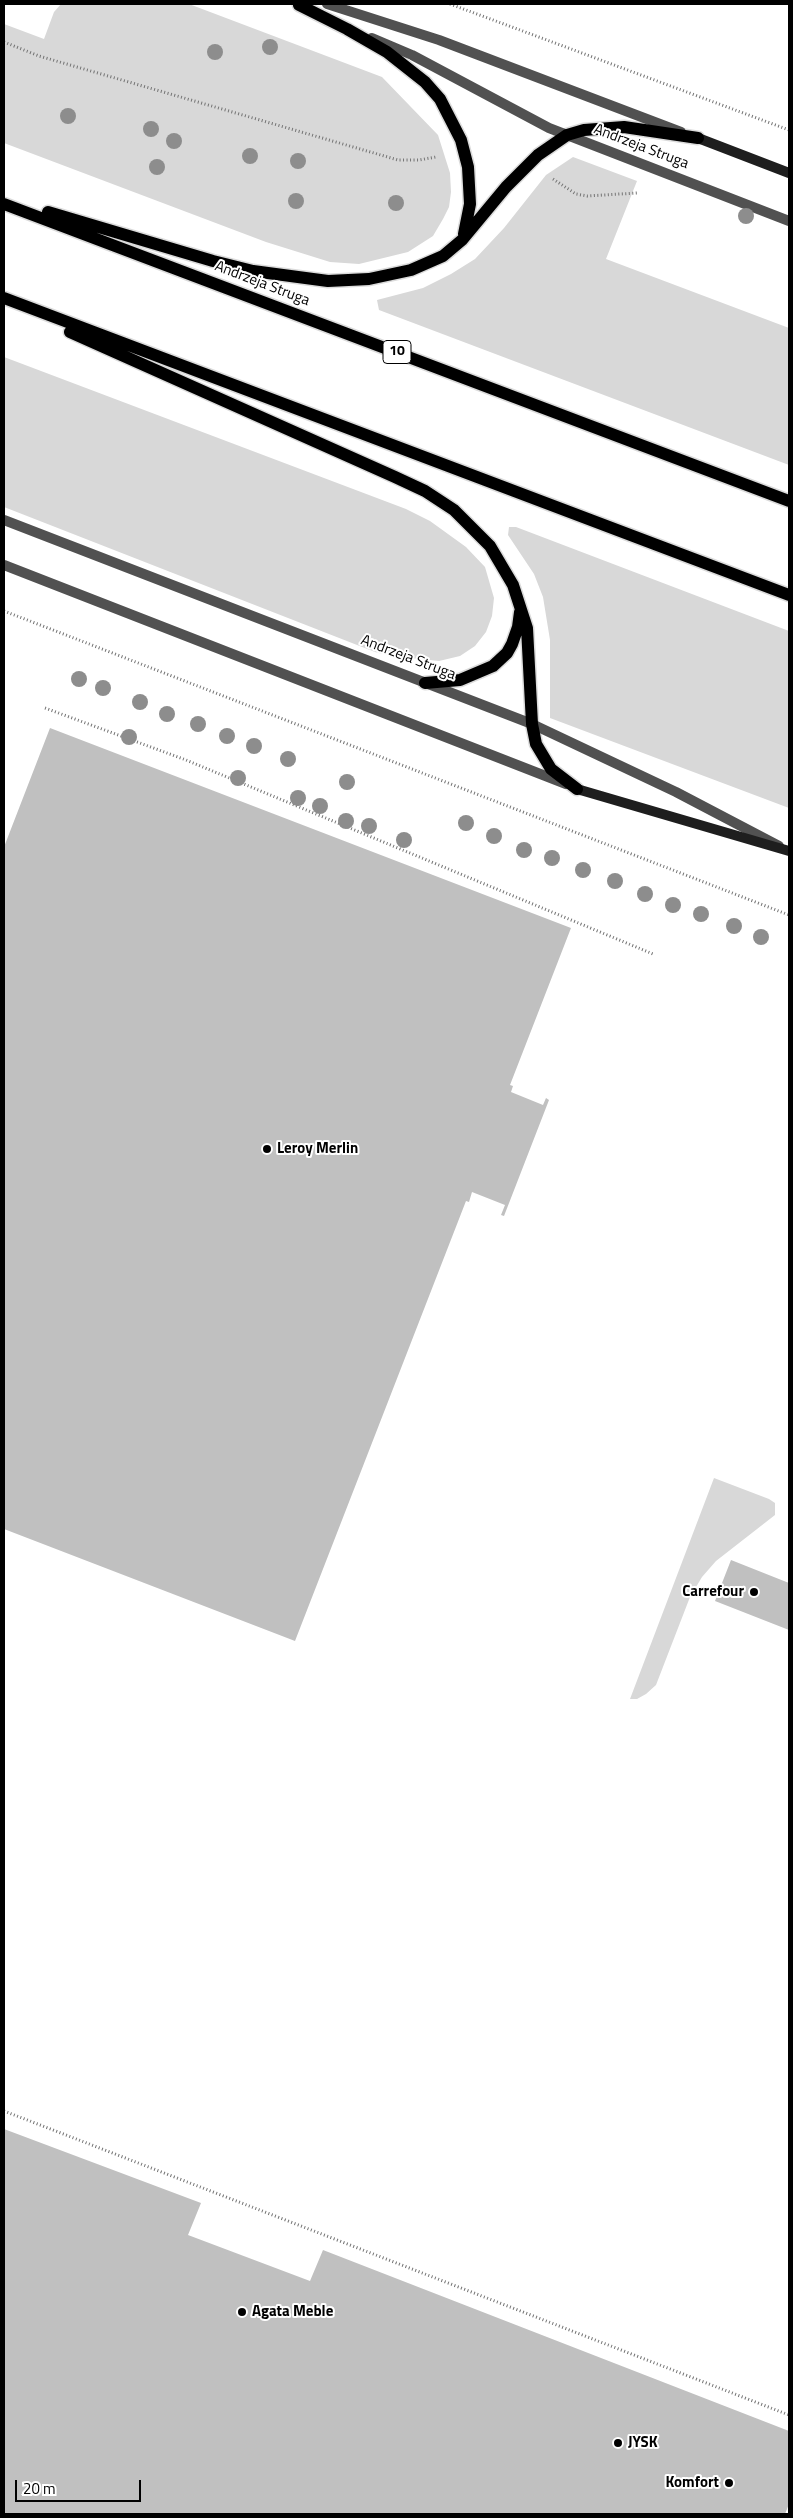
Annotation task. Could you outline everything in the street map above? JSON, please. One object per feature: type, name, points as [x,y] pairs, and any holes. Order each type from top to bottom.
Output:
[{"type":"main road","points":[[298,5],[347,28],[387,52],[425,82],[450,115],[464,151],[470,180],[470,204],[462,240]]},
{"type":"main road","points":[[4,198],[213,261],[292,277],[347,281],[392,276],[436,260],[462,240],[500,194],[538,155],[567,135],[584,130],[624,127],[698,138]]},
{"type":"main road","name":"Andrzeja Struga","points":[[4,204],[789,501]]},
{"type":"main road","points":[[4,300],[789,595]]},
{"type":"main road","points":[[4,300],[425,491],[454,510],[490,546],[501,562],[520,602],[529,646],[532,724],[536,744],[542,757],[563,780],[577,789]]},
{"type":"main road","points":[[425,683],[460,680],[493,666],[512,644],[518,627],[520,602]]},
{"type":"street","name":"Andrzeja Struga","points":[[326,4],[439,40],[789,173]]},
{"type":"street","name":"Andrzeja Struga","points":[[298,5],[412,55],[549,128],[789,221]]},
{"type":"street","name":"Andrzeja Struga","points":[[4,520],[532,724],[676,792],[789,851]]},
{"type":"street","name":"Andrzeja Struga","points":[[4,565],[577,789],[789,851]]},
{"type":"path","points":[[450,4],[789,130]]},
{"type":"path","points":[[4,42],[39,56],[398,160],[419,160],[464,151]]},
{"type":"path","points":[[528,165],[576,194],[587,196],[645,193]]},
{"type":"path","points":[[4,611],[789,915]]},
{"type":"path","points":[[46,708],[186,760],[653,954]]},
{"type":"path","points":[[4,2111],[789,2415]]},
{"type":"shaded area","points":[[61,4],[189,4],[382,77],[438,135],[450,173],[451,192],[449,207],[433,236],[408,252],[359,264],[330,262],[266,242],[4,143],[4,24],[44,39],[54,12]]},
{"type":"shaded area","points":[[573,157],[637,181],[606,259],[789,328],[789,465],[379,310],[377,300],[423,288],[475,259],[504,228],[546,175]]},
{"type":"shaded area","points":[[4,357],[406,509],[430,521],[466,547],[485,567],[494,598],[492,616],[486,632],[475,646],[460,656],[439,661],[391,656],[375,652],[4,507]]},
{"type":"shaded area","points":[[509,527],[516,527],[789,631],[789,808],[550,718],[550,640],[543,597],[534,574],[508,535]]},
{"type":"shaded area","points":[[714,1478],[769,1499],[775,1503],[775,1515],[716,1561],[702,1577],[690,1597],[656,1685],[637,1699],[630,1699]]},
{"type":"building","name":"Leroy Merlin","points":[[50,728],[571,928],[510,1085],[513,1086],[511,1092],[543,1105],[546,1098],[549,1100],[504,1216],[501,1215],[505,1205],[472,1192],[469,1202],[466,1201],[295,1641],[4,1529],[4,847]]},
{"type":"building","name":"Carrefour","points":[[731,1560],[789,1583],[789,1630],[715,1601]]},
{"type":"building","name":"Agata Meble","points":[[4,2129],[201,2203],[188,2235],[310,2281],[323,2250],[789,2431],[789,2504],[785,2514],[4,2514]]},
{"type":"place","name":"Leroy Merlin","points":[[267,1149]]},
{"type":"place","name":"Carrefour","points":[[754,1592]]},
{"type":"place","name":"Agata Meble","points":[[242,2312]]},
{"type":"place","name":"JYSK","points":[[618,2443]]},
{"type":"place","name":"Komfort","points":[[729,2483]]}]
